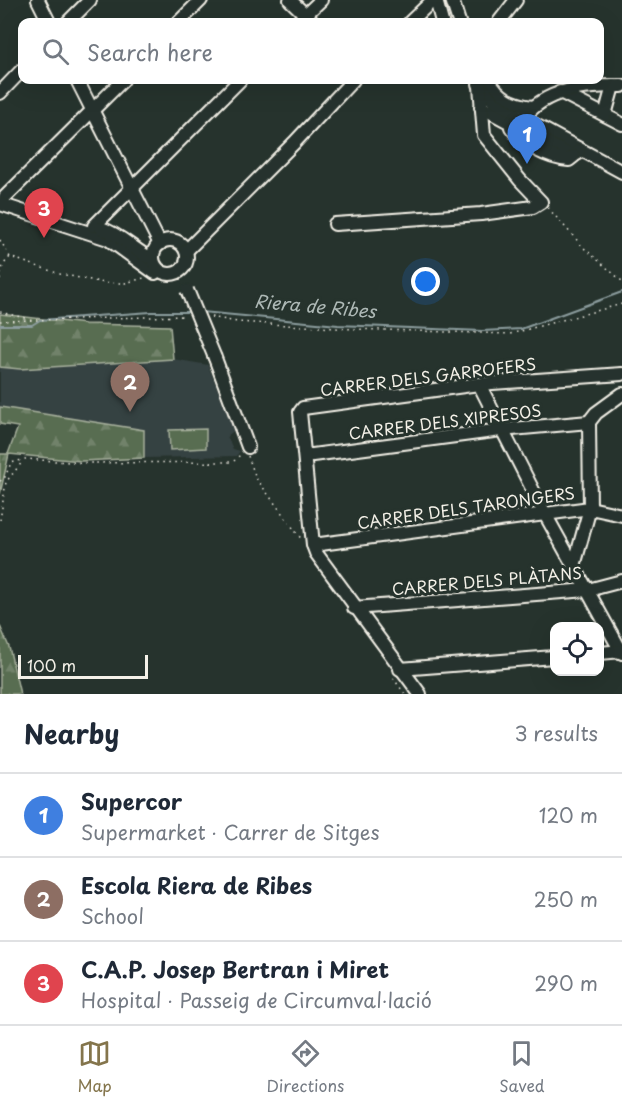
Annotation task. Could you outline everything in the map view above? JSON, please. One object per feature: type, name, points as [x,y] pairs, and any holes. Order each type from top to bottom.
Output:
[{"type":"street","points":[[38,0],[47,18]]},
{"type":"street","points":[[72,18],[90,0]]},
{"type":"street","points":[[183,18],[201,0]]},
{"type":"street","points":[[290,0],[304,18]]},
{"type":"street","points":[[308,18],[321,0]]},
{"type":"street","points":[[415,18],[434,0],[441,18]]},
{"type":"street","points":[[452,0],[458,18]]},
{"type":"street","points":[[503,18],[516,0]]},
{"type":"street","points":[[0,93],[18,74]]},
{"type":"street","points":[[79,84],[160,244]]},
{"type":"street","points":[[2,198],[119,84]]},
{"type":"street","points":[[94,226],[236,84]]},
{"type":"street","points":[[186,251],[172,241],[160,244],[154,252],[155,266],[165,274],[178,272],[186,262],[186,251],[349,84]]},
{"type":"street","points":[[335,224],[481,214],[533,207],[541,202],[484,135],[481,106],[482,84]]},
{"type":"street","points":[[483,84],[495,103],[578,152],[622,172]]},
{"type":"street","points":[[485,84],[514,104],[532,106]]},
{"type":"street","points":[[523,119],[532,106],[560,92],[618,86]]},
{"type":"street","points":[[605,115],[618,86]]},
{"type":"street","points":[[560,92],[622,124]]},
{"type":"street","points":[[481,106],[570,155],[578,152]]},
{"type":"street","points":[[2,198],[114,233],[138,252],[153,260]]},
{"type":"street","points":[[2,198],[108,239],[155,273]]},
{"type":"street","points":[[178,272],[188,290],[248,447]]},
{"type":"street","name":"CARRER DELS GARROFERS","points":[[309,545],[306,456],[300,412],[303,408],[479,384],[622,374]]},
{"type":"street","points":[[479,384],[544,514],[622,652],[604,653]]},
{"type":"street","points":[[574,566],[590,508],[589,422],[596,413],[622,394]]},
{"type":"street","name":"CARRER DELS XIPRESOS","points":[[306,456],[501,430],[589,422]]},
{"type":"street","name":"CARRER DELS TARONGERS","points":[[309,545],[590,508],[622,515]]},
{"type":"street","points":[[309,545],[395,670],[420,694]]},
{"type":"street","name":"CARRER DELS PLÀTANS","points":[[354,608],[588,590],[622,581]]},
{"type":"street","points":[[395,670],[550,657]]},
{"type":"path","points":[[541,202],[555,213],[584,248],[622,281]]},
{"type":"path","points":[[0,240],[10,257],[35,267],[105,283],[125,283],[155,273]]},
{"type":"path","points":[[0,280],[3,265],[10,257]]},
{"type":"path","points":[[202,317],[237,322],[340,328],[510,334],[622,304]]},
{"type":"path","points":[[0,312],[30,319]]},
{"type":"path","points":[[0,321],[193,316]]},
{"type":"path","points":[[0,482],[4,479],[11,463],[25,459],[84,463],[233,462],[248,447]]},
{"type":"path","points":[[248,447],[248,457],[256,478],[303,541],[309,545]]},
{"type":"path","points":[[0,520],[6,482],[25,459]]},
{"type":"path","points":[[395,670],[405,694]]},
{"type":"shaded area","points":[[173,359],[208,365],[229,418],[232,418],[236,429],[227,436],[233,449],[240,451],[236,456],[144,458],[144,430],[0,407],[0,367],[20,369]]},
{"type":"green space","points":[[0,314],[85,324],[170,326],[173,359],[20,369],[0,367]]},
{"type":"green space","points":[[0,407],[144,430],[144,458],[81,461],[9,454],[0,494],[0,454],[8,454],[18,427],[0,424]]},
{"type":"green space","points":[[206,429],[206,448],[170,450],[169,430]]},
{"type":"green space","points":[[0,626],[9,647],[20,694],[0,694]]},
{"type":"waterway","name":"Riera de Ribes","points":[[202,312],[338,325],[482,331],[521,329],[622,292]]},
{"type":"waterway","name":"Riera de Ribes","points":[[0,325],[32,325],[40,320],[151,312],[191,312]]},
{"type":"place","name":"Supercor","points":[[527,164]]},
{"type":"place","name":"C.A.P. Josep Bertran i Miret","points":[[44,238]]},
{"type":"place","name":"Escola Riera de Ribes","points":[[130,412]]}]
